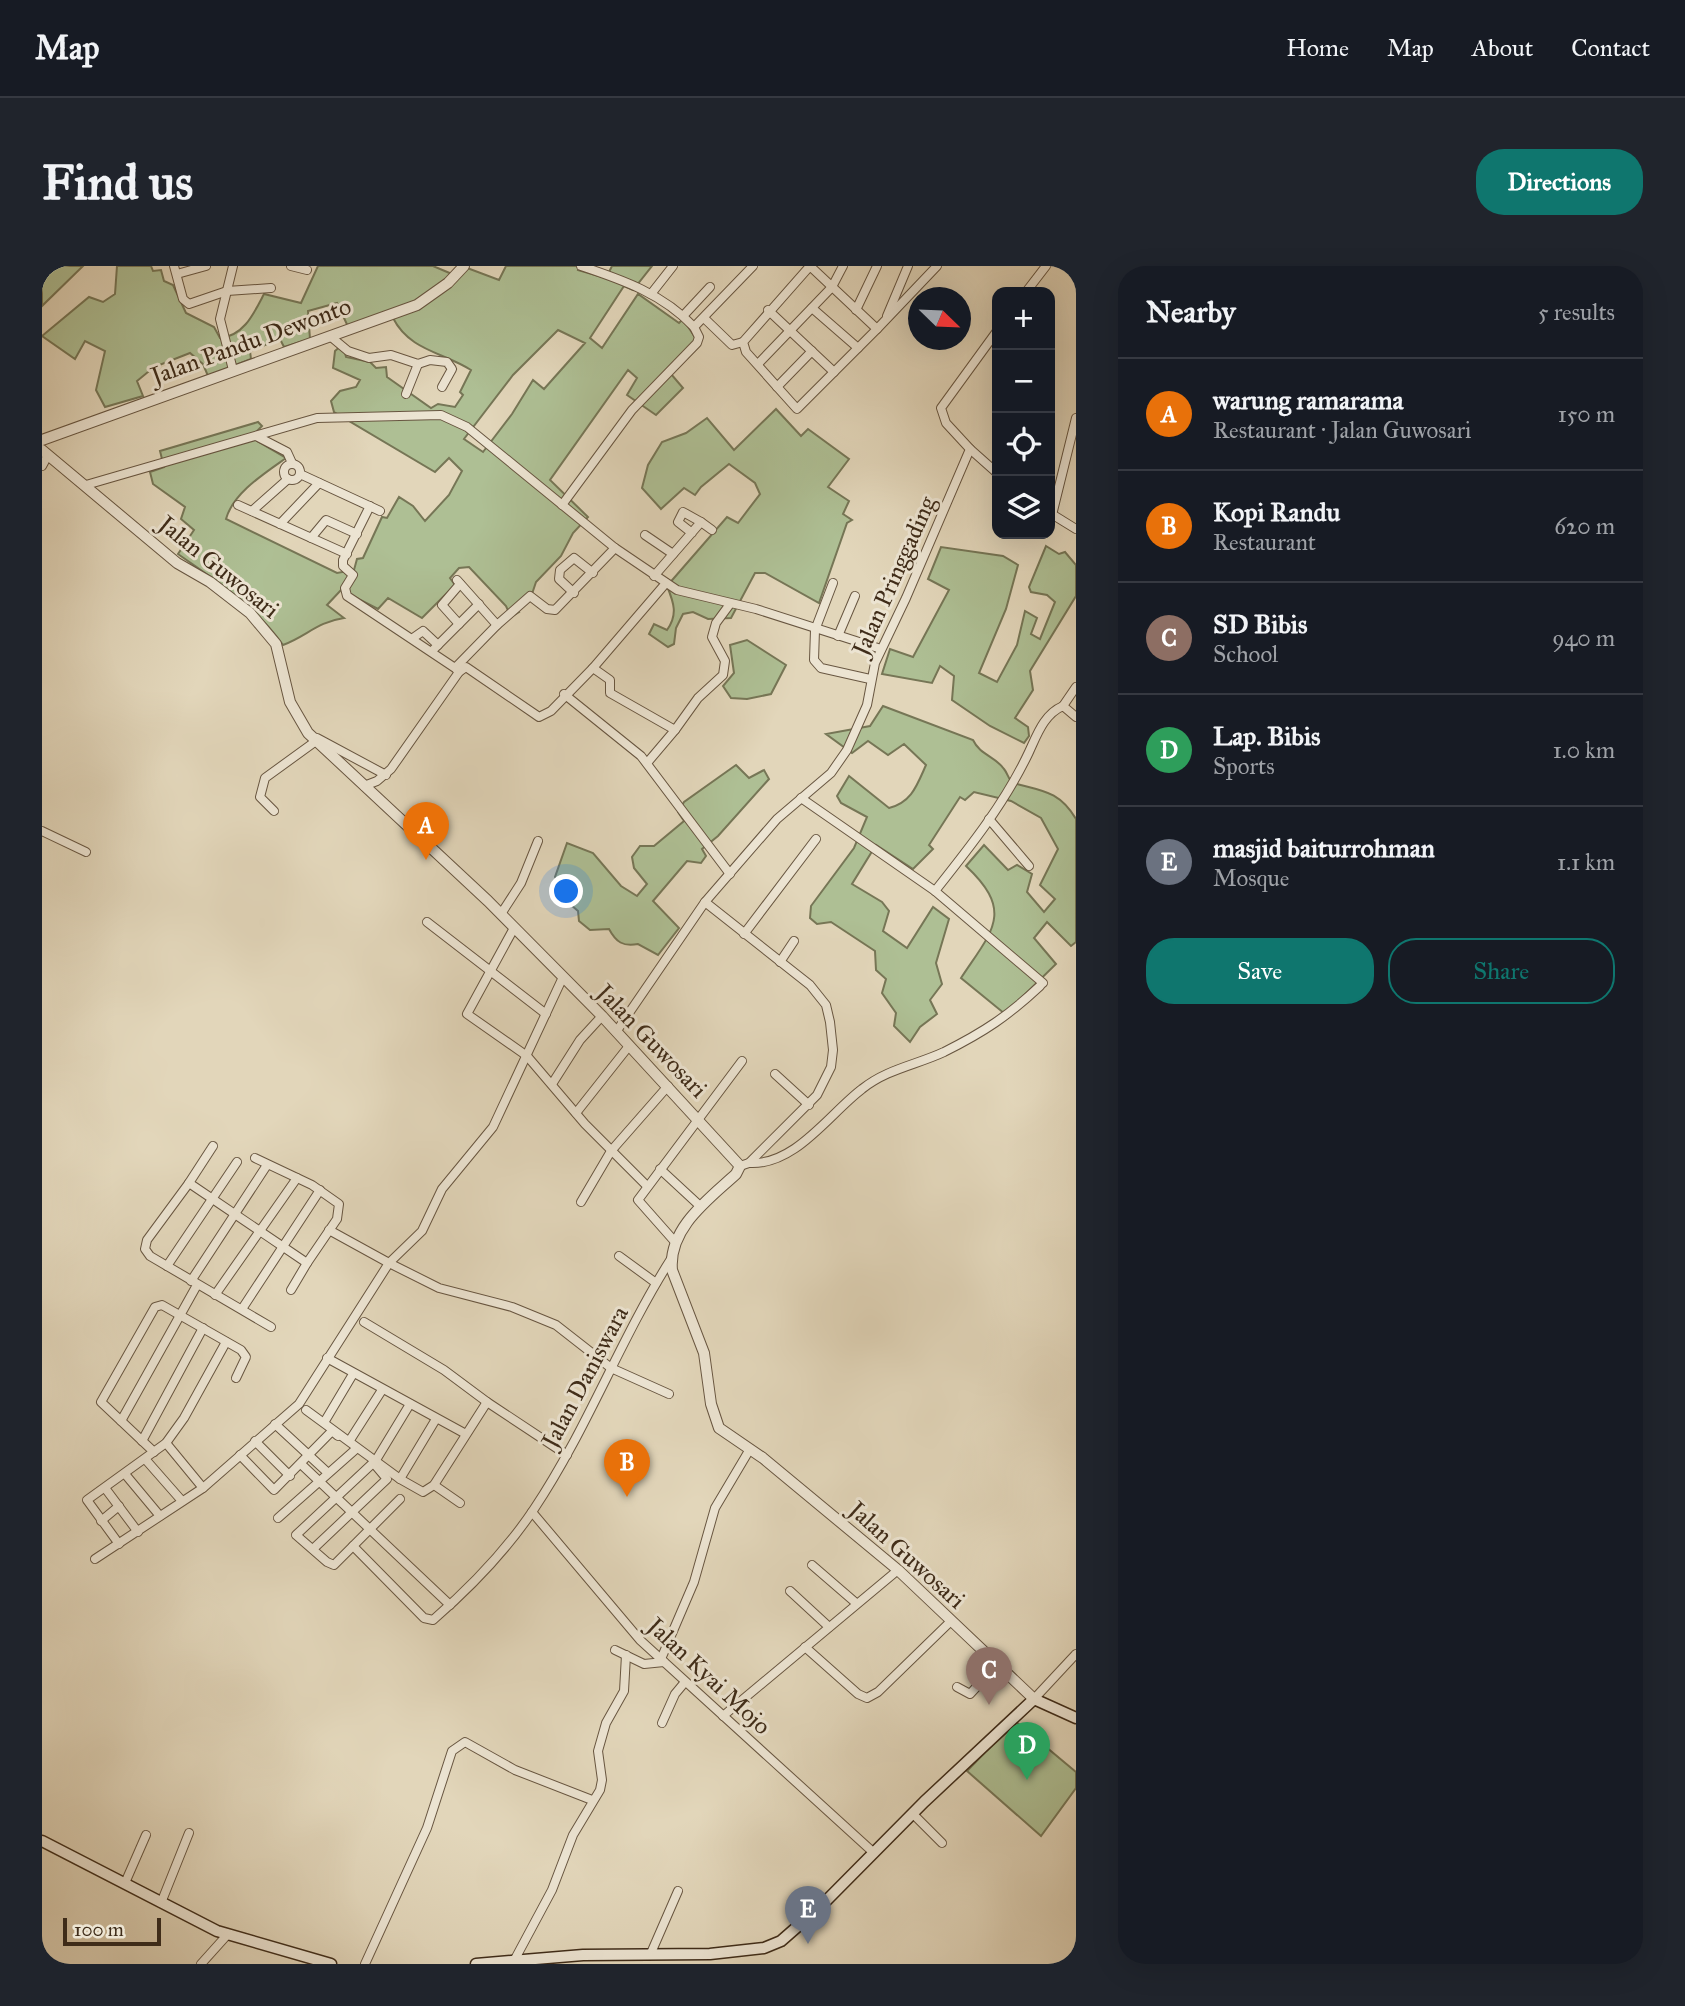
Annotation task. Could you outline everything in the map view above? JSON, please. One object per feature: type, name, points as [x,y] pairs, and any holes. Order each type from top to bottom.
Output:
[{"type":"main road","points":[[476,1964],[515,1959],[630,1959],[651,1953],[749,1951],[781,1941],[1034,1699],[1076,1718]]},
{"type":"main road","points":[[42,1841],[161,1903],[228,1934],[331,1964]]},
{"type":"street","points":[[205,266],[176,270],[183,299],[189,304],[227,291],[271,288]]},
{"type":"street","points":[[233,266],[220,318],[233,370]]},
{"type":"street","points":[[291,266],[307,270]]},
{"type":"street","name":"Jalan Pandu Dewonto","points":[[42,440],[425,301],[464,266]]},
{"type":"street","points":[[562,505],[632,410],[697,343],[698,334],[683,316],[632,283],[581,266]]},
{"type":"street","points":[[651,295],[673,266]]},
{"type":"street","points":[[694,327],[753,266]]},
{"type":"street","points":[[704,318],[732,345],[743,342],[768,310],[809,266],[877,329]]},
{"type":"street","points":[[758,364],[832,287],[843,266]]},
{"type":"street","points":[[856,310],[877,266]]},
{"type":"street","points":[[886,319],[908,266]]},
{"type":"street","points":[[743,342],[746,352],[776,387],[799,408],[937,266]]},
{"type":"street","points":[[1031,287],[1046,266]]},
{"type":"street","points":[[683,316],[710,287]]},
{"type":"street","points":[[812,308],[858,348]]},
{"type":"street","points":[[768,310],[834,372]]},
{"type":"street","points":[[330,336],[357,355],[369,358],[394,355],[418,364],[439,359],[450,363],[451,372],[442,387]]},
{"type":"street","points":[[992,338],[941,408],[946,423],[992,469]]},
{"type":"street","points":[[776,387],[812,351]]},
{"type":"street","points":[[406,394],[418,364]]},
{"type":"street","points":[[86,485],[317,418],[441,415],[467,427],[615,548],[677,590],[756,609],[881,649]]},
{"type":"street","points":[[1055,499],[1076,418]]},
{"type":"street","points":[[252,511],[288,479],[298,478],[300,474],[300,468],[292,463],[285,450],[258,437]]},
{"type":"street","name":"Jalan Pringgading","points":[[616,1032],[705,902],[777,819],[831,774],[847,750],[867,705],[870,679],[881,649],[906,598],[970,449]]},
{"type":"street","points":[[42,466],[45,453]]},
{"type":"street","name":"Jalan Guwosari","points":[[45,453],[177,563],[230,597],[267,631],[276,644],[294,712],[313,738],[501,914],[602,1016],[699,1121],[745,1165]]},
{"type":"street","points":[[288,479],[284,469],[292,463]]},
{"type":"street","points":[[300,474],[380,511]]},
{"type":"street","points":[[280,524],[319,483]]},
{"type":"street","points":[[238,505],[347,554]]},
{"type":"street","points":[[370,506],[342,564],[353,575],[345,588],[347,596],[413,638],[423,631],[435,648],[457,670]]},
{"type":"street","points":[[692,533],[678,522],[682,513],[687,512],[712,530]]},
{"type":"street","points":[[1055,516],[1076,529]]},
{"type":"street","points":[[311,538],[326,520],[357,534]]},
{"type":"street","points":[[654,576],[701,522]]},
{"type":"street","points":[[645,535],[673,554]]},
{"type":"street","points":[[364,786],[386,775],[457,670],[496,625],[528,597],[534,597],[553,611],[574,593],[615,548]]},
{"type":"street","points":[[574,593],[559,579],[563,567],[574,558],[593,573]]},
{"type":"street","points":[[459,624],[442,604],[459,582],[496,625]]},
{"type":"street","points":[[457,670],[466,667],[539,717],[551,711],[564,694],[593,668],[666,583]]},
{"type":"street","points":[[833,583],[815,630],[812,655],[817,665],[870,679]]},
{"type":"street","points":[[838,636],[855,596]]},
{"type":"street","points":[[435,648],[479,604]]},
{"type":"street","points":[[647,764],[698,698],[723,675],[725,661],[712,636],[716,623],[730,604]]},
{"type":"street","points":[[593,668],[610,680],[611,694],[675,730]]},
{"type":"street","points":[[935,891],[989,819],[1014,780],[1045,721],[1063,706],[1076,687]]},
{"type":"street","points":[[564,694],[647,764],[730,874]]},
{"type":"street","points":[[1063,706],[1076,717]]},
{"type":"street","points":[[274,811],[260,797],[265,778],[313,738],[386,775]]},
{"type":"street","points":[[745,1165],[781,1158],[863,1088],[898,1067],[942,1053],[995,1026],[1042,984],[935,891],[801,799]]},
{"type":"street","points":[[989,819],[1029,866]]},
{"type":"street","points":[[42,831],[86,852]]},
{"type":"street","points":[[744,934],[816,839]]},
{"type":"street","points":[[501,914],[521,883],[538,841]]},
{"type":"street","points":[[671,1259],[676,1242],[700,1206],[809,1105],[831,1067],[833,1049],[830,1022],[822,998],[705,902]]},
{"type":"street","points":[[427,922],[546,1014]]},
{"type":"street","points":[[514,928],[488,970],[467,1014],[527,1056],[611,1151],[647,1186]]},
{"type":"street","points":[[780,962],[794,942]]},
{"type":"street","points":[[95,1559],[202,1488],[299,1404],[389,1263],[422,1231],[442,1189],[476,1151],[493,1127],[563,977]]},
{"type":"street","points":[[552,1084],[580,1040],[602,1016]]},
{"type":"street","points":[[576,1113],[629,1046]]},
{"type":"street","points":[[676,1242],[638,1200],[742,1062]]},
{"type":"street","points":[[775,1074],[809,1105]]},
{"type":"street","points":[[581,1202],[611,1151],[668,1086]]},
{"type":"street","points":[[213,1146],[145,1244],[150,1256],[271,1326]]},
{"type":"street","points":[[256,1158],[320,1190],[339,1204],[337,1219],[291,1290]]},
{"type":"street","points":[[167,1266],[237,1162]]},
{"type":"street","points":[[121,1421],[180,1315],[194,1283],[268,1165]]},
{"type":"street","points":[[660,1169],[700,1206]]},
{"type":"street","points":[[215,1295],[297,1178]]},
{"type":"street","points":[[189,1183],[307,1263]]},
{"type":"street","points":[[242,1309],[320,1190]]},
{"type":"street","points":[[330,1230],[439,1288],[512,1307],[556,1325],[611,1368],[669,1394]]},
{"type":"street","points":[[619,1256],[656,1283]]},
{"type":"street","name":"Jalan Guwosari","points":[[671,1259],[672,1270],[704,1353],[716,1423],[726,1435],[750,1449],[898,1570],[996,1666],[1034,1699]]},
{"type":"street","name":"Jalan Daniswara","points":[[450,1605],[478,1580],[532,1513],[567,1455],[671,1259]]},
{"type":"street","points":[[154,1452],[101,1402],[155,1307],[162,1305],[245,1353],[236,1378]]},
{"type":"street","points":[[365,1322],[451,1374],[487,1402],[567,1455]]},
{"type":"street","points":[[142,1441],[203,1328]]},
{"type":"street","points":[[119,1545],[87,1500],[166,1443],[226,1342]]},
{"type":"street","points":[[327,1358],[464,1433]]},
{"type":"street","points":[[325,1422],[353,1374]]},
{"type":"street","points":[[350,1440],[382,1390]]},
{"type":"street","points":[[240,1455],[272,1490],[302,1465],[332,1431],[374,1462],[423,1492],[433,1485],[464,1433],[487,1402]]},
{"type":"street","points":[[400,1499],[337,1563],[330,1565],[296,1534],[374,1462],[410,1404]]},
{"type":"street","points":[[306,1410],[350,1440],[374,1462],[387,1479],[313,1549]]},
{"type":"street","points":[[400,1479],[436,1419]]},
{"type":"street","points":[[275,1424],[328,1473]]},
{"type":"street","points":[[255,1441],[290,1476]]},
{"type":"street","points":[[166,1443],[202,1488]]},
{"type":"street","points":[[278,1518],[356,1449]]},
{"type":"street","points":[[615,1650],[650,1665],[662,1660],[694,1582],[716,1508],[750,1449]]},
{"type":"street","points":[[146,1460],[181,1501]]},
{"type":"street","points":[[302,1465],[450,1605],[433,1620],[424,1618],[353,1546]]},
{"type":"street","points":[[125,1474],[160,1516]]},
{"type":"street","points":[[433,1485],[460,1503]]},
{"type":"street","points":[[105,1488],[138,1532]]},
{"type":"street","points":[[101,1521],[119,1507]]},
{"type":"street","name":"Jalan Kyai Mojo","points":[[532,1513],[640,1640],[874,1853]]},
{"type":"street","points":[[812,1565],[856,1603]]},
{"type":"street","points":[[723,1716],[898,1570]]},
{"type":"street","points":[[790,1591],[829,1627]]},
{"type":"street","points":[[805,1647],[858,1694],[867,1698],[878,1692],[950,1622]]},
{"type":"street","points":[[1034,1699],[1076,1654]]},
{"type":"street","points":[[515,1959],[552,1890],[563,1856],[602,1780],[598,1751],[603,1733],[624,1691],[626,1655]]},
{"type":"street","points":[[957,1687],[970,1695],[996,1666]]},
{"type":"street","points":[[663,1723],[675,1694],[685,1682]]},
{"type":"street","points":[[365,1964],[428,1828],[442,1777],[452,1751],[458,1744],[465,1742],[515,1770],[592,1800]]},
{"type":"street","points":[[913,1814],[942,1843]]},
{"type":"street","points":[[161,1903],[189,1833]]},
{"type":"street","points":[[125,1883],[146,1835]]},
{"type":"street","points":[[651,1953],[678,1891]]},
{"type":"street","points":[[201,1964],[228,1934]]},
{"type":"green space","points":[[42,266],[83,266],[42,306]]},
{"type":"green space","points":[[117,266],[151,266],[153,271],[161,270],[164,281],[173,285],[186,313],[214,327],[220,338],[242,328],[264,294],[301,303],[318,266],[433,266],[452,274],[462,266],[499,280],[506,266],[579,266],[578,270],[606,278],[612,266],[652,266],[633,290],[624,286],[590,338],[602,348],[638,294],[679,323],[683,319],[700,345],[671,374],[683,388],[656,415],[627,395],[637,378],[628,370],[550,480],[588,517],[573,533],[561,556],[536,582],[532,594],[515,607],[519,612],[511,617],[506,606],[469,567],[459,568],[450,578],[455,585],[422,618],[388,598],[378,609],[341,590],[327,605],[344,618],[319,626],[283,645],[248,606],[178,554],[194,530],[181,519],[185,507],[153,484],[150,472],[164,467],[160,451],[258,422],[262,426],[256,432],[257,441],[286,458],[243,492],[226,519],[337,573],[354,570],[357,559],[363,558],[382,517],[387,518],[399,497],[413,506],[425,521],[449,495],[462,471],[449,458],[435,472],[334,412],[331,401],[340,391],[356,387],[360,380],[333,368],[335,351],[343,344],[346,357],[370,362],[376,368],[386,367],[387,377],[431,408],[438,404],[455,407],[463,395],[460,392],[471,370],[408,338],[393,318],[351,333],[337,303],[308,311],[310,339],[284,347],[280,339],[250,351],[251,359],[208,376],[203,364],[190,353],[154,367],[137,381],[143,396],[105,407],[96,390],[105,351],[85,341],[75,359],[42,336],[89,297],[103,302],[115,294]],"holes":[[[558,330],[585,343],[544,389],[533,380],[512,414],[483,452],[464,439],[513,375]]]},
{"type":"green space","points":[[776,409],[801,436],[808,429],[849,459],[828,487],[849,501],[843,514],[852,520],[847,523],[819,603],[765,573],[755,573],[731,618],[708,619],[693,612],[683,614],[676,628],[674,644],[668,647],[649,634],[654,624],[667,630],[673,619],[673,603],[667,586],[727,517],[738,523],[760,494],[755,483],[729,464],[695,495],[684,488],[661,509],[642,488],[648,465],[662,442],[686,433],[707,418],[734,450]]},
{"type":"green space","points":[[1046,546],[1059,554],[1065,552],[1076,565],[1076,596],[1030,671],[1033,690],[1015,718],[1028,727],[1029,736],[1024,743],[990,726],[952,700],[954,676],[940,666],[932,683],[882,674],[890,649],[913,657],[949,590],[928,579],[941,547],[1003,556],[1018,565],[1006,609],[979,673],[997,682],[1017,645],[1025,611],[1037,618],[1031,634],[1040,639],[1055,602],[1047,595],[1031,592],[1029,587]]},
{"type":"green space","points":[[747,640],[786,665],[771,694],[747,699],[731,698],[723,686],[734,673],[730,645]]},
{"type":"green space","points":[[883,706],[973,740],[1006,771],[1012,782],[1051,794],[1064,803],[1076,819],[1076,942],[1071,946],[1047,922],[1034,938],[1056,964],[1005,1014],[961,978],[982,947],[994,922],[990,896],[966,866],[984,845],[1008,870],[1017,865],[1032,874],[1027,892],[1044,912],[1055,899],[1040,885],[1058,849],[1041,818],[1011,801],[974,792],[965,800],[960,797],[929,845],[933,849],[913,869],[876,845],[852,884],[882,902],[889,911],[883,931],[907,948],[933,907],[949,919],[936,963],[942,984],[930,1000],[937,1014],[920,1027],[910,1042],[894,1026],[896,1013],[882,993],[886,979],[876,970],[875,951],[831,922],[817,924],[810,918],[811,906],[854,848],[867,817],[841,803],[837,796],[849,776],[889,808],[908,797],[926,765],[904,744],[888,755],[868,741],[852,753],[826,734],[870,726]]},
{"type":"green space","points":[[736,765],[749,778],[764,770],[769,779],[718,836],[702,849],[706,856],[701,863],[687,861],[653,901],[679,928],[658,955],[638,944],[620,943],[609,929],[590,930],[579,921],[578,911],[570,904],[555,877],[567,843],[593,853],[621,886],[637,896],[647,884],[634,868],[632,857],[640,846],[654,846],[684,821],[678,812],[684,802]]},
{"type":"green space","points":[[1015,1721],[1076,1772],[1076,1788],[1041,1836],[967,1771]]},
{"type":"place","name":"warung ramarama","points":[[426,860]]},
{"type":"place","name":"Kopi Randu","points":[[627,1497]]},
{"type":"place","name":"SD Bibis","points":[[989,1705]]},
{"type":"place","name":"Lap. Bibis","points":[[1027,1780]]},
{"type":"place","name":"masjid baiturrohman","points":[[808,1944]]}]
